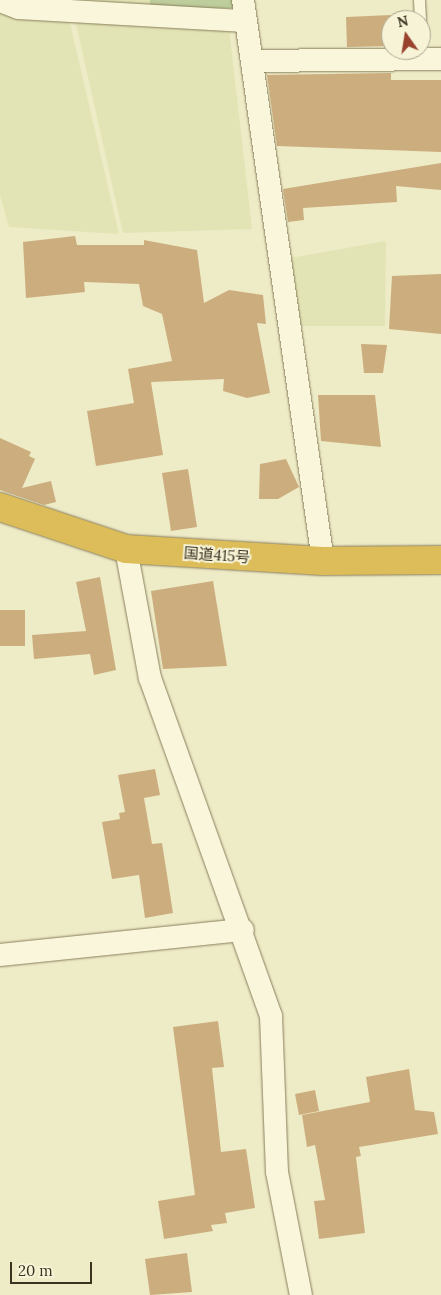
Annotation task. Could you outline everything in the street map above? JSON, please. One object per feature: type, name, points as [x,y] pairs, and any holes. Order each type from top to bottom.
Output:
[{"type":"highway","name":"国道415号","points":[[0,507],[126,549],[323,561],[441,560]]},
{"type":"street","points":[[0,1],[18,8],[245,10],[323,561]]},
{"type":"street","points":[[252,61],[381,57]]},
{"type":"street","points":[[126,549],[150,678],[243,930],[271,1016],[278,1172],[301,1295]]},
{"type":"street","points":[[0,955],[243,930]]},
{"type":"green space","points":[[0,0],[150,0],[150,15],[66,6],[119,234],[9,227],[0,195]]},
{"type":"green space","points":[[150,0],[234,0],[236,8],[150,9]]},
{"type":"green space","points":[[75,19],[229,28],[252,229],[123,233]]},
{"type":"green space","points":[[386,241],[385,326],[293,326],[285,259]]},
{"type":"building","points":[[381,15],[381,46],[347,47],[346,17]]},
{"type":"building","points":[[391,73],[391,80],[441,80],[441,152],[277,146],[267,75]]},
{"type":"building","points":[[441,163],[441,190],[396,186],[397,202],[303,208],[304,220],[288,222],[283,189]]},
{"type":"building","points":[[75,236],[77,245],[144,245],[144,240],[197,250],[204,303],[229,290],[263,295],[266,324],[257,323],[270,393],[247,398],[223,391],[224,379],[151,382],[163,455],[96,466],[87,411],[134,403],[128,369],[172,361],[162,314],[143,306],[139,284],[84,282],[85,292],[26,298],[23,242]]},
{"type":"building","points":[[441,274],[441,334],[389,329],[392,276]]},
{"type":"building","points":[[361,344],[387,345],[383,373],[364,373]]},
{"type":"building","points":[[318,395],[375,395],[381,447],[321,441]]},
{"type":"building","points":[[0,438],[31,452],[29,456],[35,459],[22,488],[51,481],[56,502],[44,505],[0,490]]},
{"type":"building","points":[[286,459],[299,487],[278,499],[259,499],[260,464]]},
{"type":"building","points":[[188,469],[197,527],[171,531],[162,473]]},
{"type":"building","points":[[100,577],[116,670],[94,675],[90,654],[34,659],[32,635],[86,631],[76,582]]},
{"type":"building","points":[[213,581],[227,666],[163,669],[151,591]]},
{"type":"building","points":[[0,610],[25,610],[25,646],[0,646]]},
{"type":"building","points":[[155,769],[160,795],[144,798],[152,844],[162,843],[173,913],[145,918],[139,875],[112,879],[102,822],[120,819],[119,813],[125,812],[118,775]]},
{"type":"building","points":[[218,1021],[224,1067],[212,1068],[221,1152],[246,1149],[255,1208],[225,1213],[227,1223],[211,1225],[213,1231],[164,1239],[158,1201],[195,1195],[173,1027]]},
{"type":"building","points":[[409,1069],[415,1110],[434,1112],[438,1134],[359,1147],[361,1156],[356,1157],[365,1233],[319,1239],[314,1201],[325,1200],[315,1145],[307,1147],[302,1115],[370,1102],[366,1077]]},
{"type":"building","points":[[315,1090],[319,1111],[299,1115],[295,1094]]},
{"type":"building","points":[[187,1253],[192,1292],[150,1295],[145,1259]]}]
